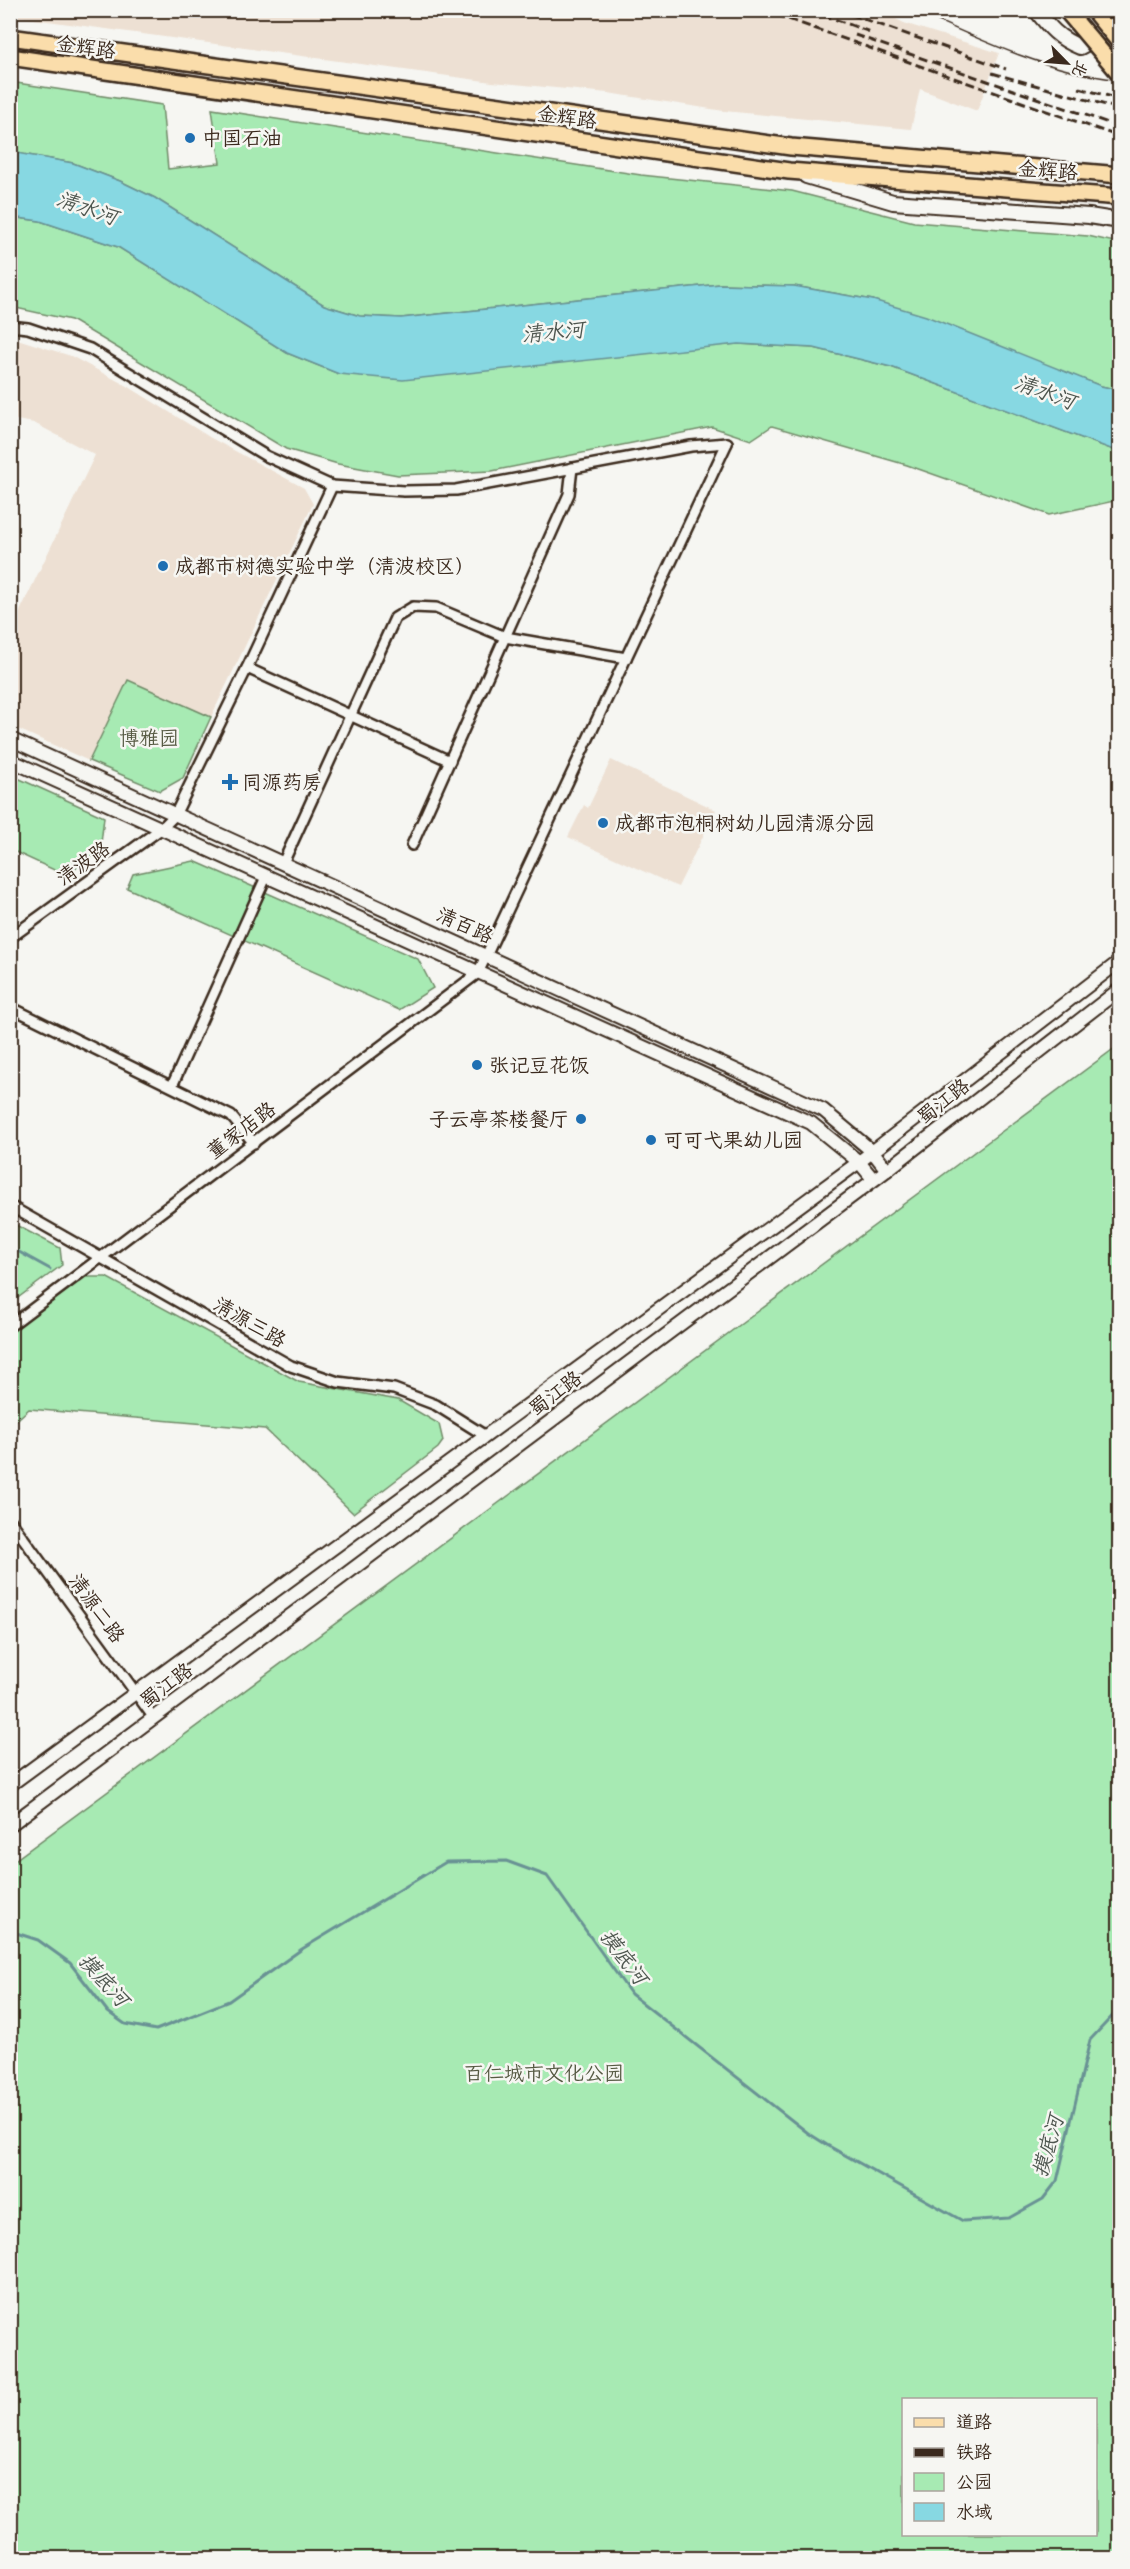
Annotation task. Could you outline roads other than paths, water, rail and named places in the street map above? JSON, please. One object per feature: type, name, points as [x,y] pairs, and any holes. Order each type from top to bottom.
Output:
[{"type":"main road","points":[[1036,10],[1050,30],[1065,41],[1080,47],[1097,39],[1106,20],[1102,10]]},
{"type":"main road","points":[[1066,10],[1119,74]]},
{"type":"main road","points":[[1093,10],[1119,43]]},
{"type":"main road","name":"金辉路","points":[[10,37],[791,147],[1119,175]]},
{"type":"main road","name":"金辉路","points":[[10,57],[789,171],[1119,197]]},
{"type":"main road","points":[[789,171],[894,202],[1089,216],[1119,221]]},
{"type":"street","points":[[10,326],[28,328],[90,349],[266,456],[332,486],[404,491],[456,489],[572,468],[569,494],[412,845]]},
{"type":"street","name":"董家店路","points":[[10,1326],[478,973],[727,443],[691,446],[572,468]]},
{"type":"street","name":"清波路","points":[[10,938],[162,828],[175,815],[332,486]]},
{"type":"street","points":[[283,863],[395,618],[414,607],[436,608],[505,637],[626,658]]},
{"type":"street","points":[[247,668],[450,761]]},
{"type":"street","name":"清百路","points":[[10,739],[822,1110],[873,1152],[887,1170]]},
{"type":"street","name":"清百路","points":[[10,760],[811,1123],[859,1162],[873,1179]]},
{"type":"street","points":[[172,1086],[266,877]]},
{"type":"street","name":"蜀江路","points":[[10,1785],[484,1435],[873,1152],[1119,961]]},
{"type":"street","name":"蜀江路","points":[[10,1825],[887,1170],[1119,989]]},
{"type":"street","points":[[10,1007],[231,1116],[254,1143]]},
{"type":"street","name":"清源三路","points":[[10,1206],[291,1366],[338,1382],[394,1389],[436,1405],[484,1435]]},
{"type":"street","name":"清源二路","points":[[10,1520],[154,1718]]},
{"type":"water","name":"清水河","points":[[11,152],[73,163],[120,181],[155,198],[324,305],[360,316],[401,318],[720,284],[794,286],[873,300],[926,316],[1101,386],[1119,390],[1119,452],[891,367],[814,348],[738,344],[403,380],[339,374],[287,353],[118,247],[40,221],[11,217]]},
{"type":"waterway","points":[[10,1247],[50,1269]]},
{"type":"waterway","name":"摸底河","points":[[10,1931],[38,1940],[70,1963],[108,2012],[125,2024],[156,2030],[229,2001],[302,1949],[446,1862],[506,1861],[547,1876],[631,1994],[808,2133],[963,2221],[1009,2218],[1043,2199],[1057,2181],[1090,2040],[1120,2008]]},
{"type":"tram line","points":[[914,10],[989,43],[1040,62],[1066,70],[1120,80]]},
{"type":"railway","points":[[763,10],[1120,137]]},
{"type":"railway","points":[[810,10],[870,32]]},
{"type":"railway","points":[[838,10],[1006,69]]},
{"type":"railway","points":[[855,35],[1120,127]]},
{"type":"railway","points":[[992,73],[1120,109]]},
{"type":"railway","points":[[1079,88],[1120,99]]},
{"type":"place","name":"中国石油","points":[[190,138]]},
{"type":"place","name":"成都市树德实验中学（清波校区）","points":[[163,566]]},
{"type":"place","name":"同源药房","points":[[230,782]]},
{"type":"place","name":"成都市泡桐树幼儿园清源分园","points":[[603,823]]},
{"type":"place","name":"张记豆花饭","points":[[477,1065]]},
{"type":"place","name":"子云亭茶楼餐厅","points":[[581,1119]]},
{"type":"place","name":"可可弋果幼儿园","points":[[651,1140]]},
{"type":"park label","name":"博雅园","points":[[149,738]]},
{"type":"park label","name":"百仁城市文化公园","points":[[544,2073]]}]
